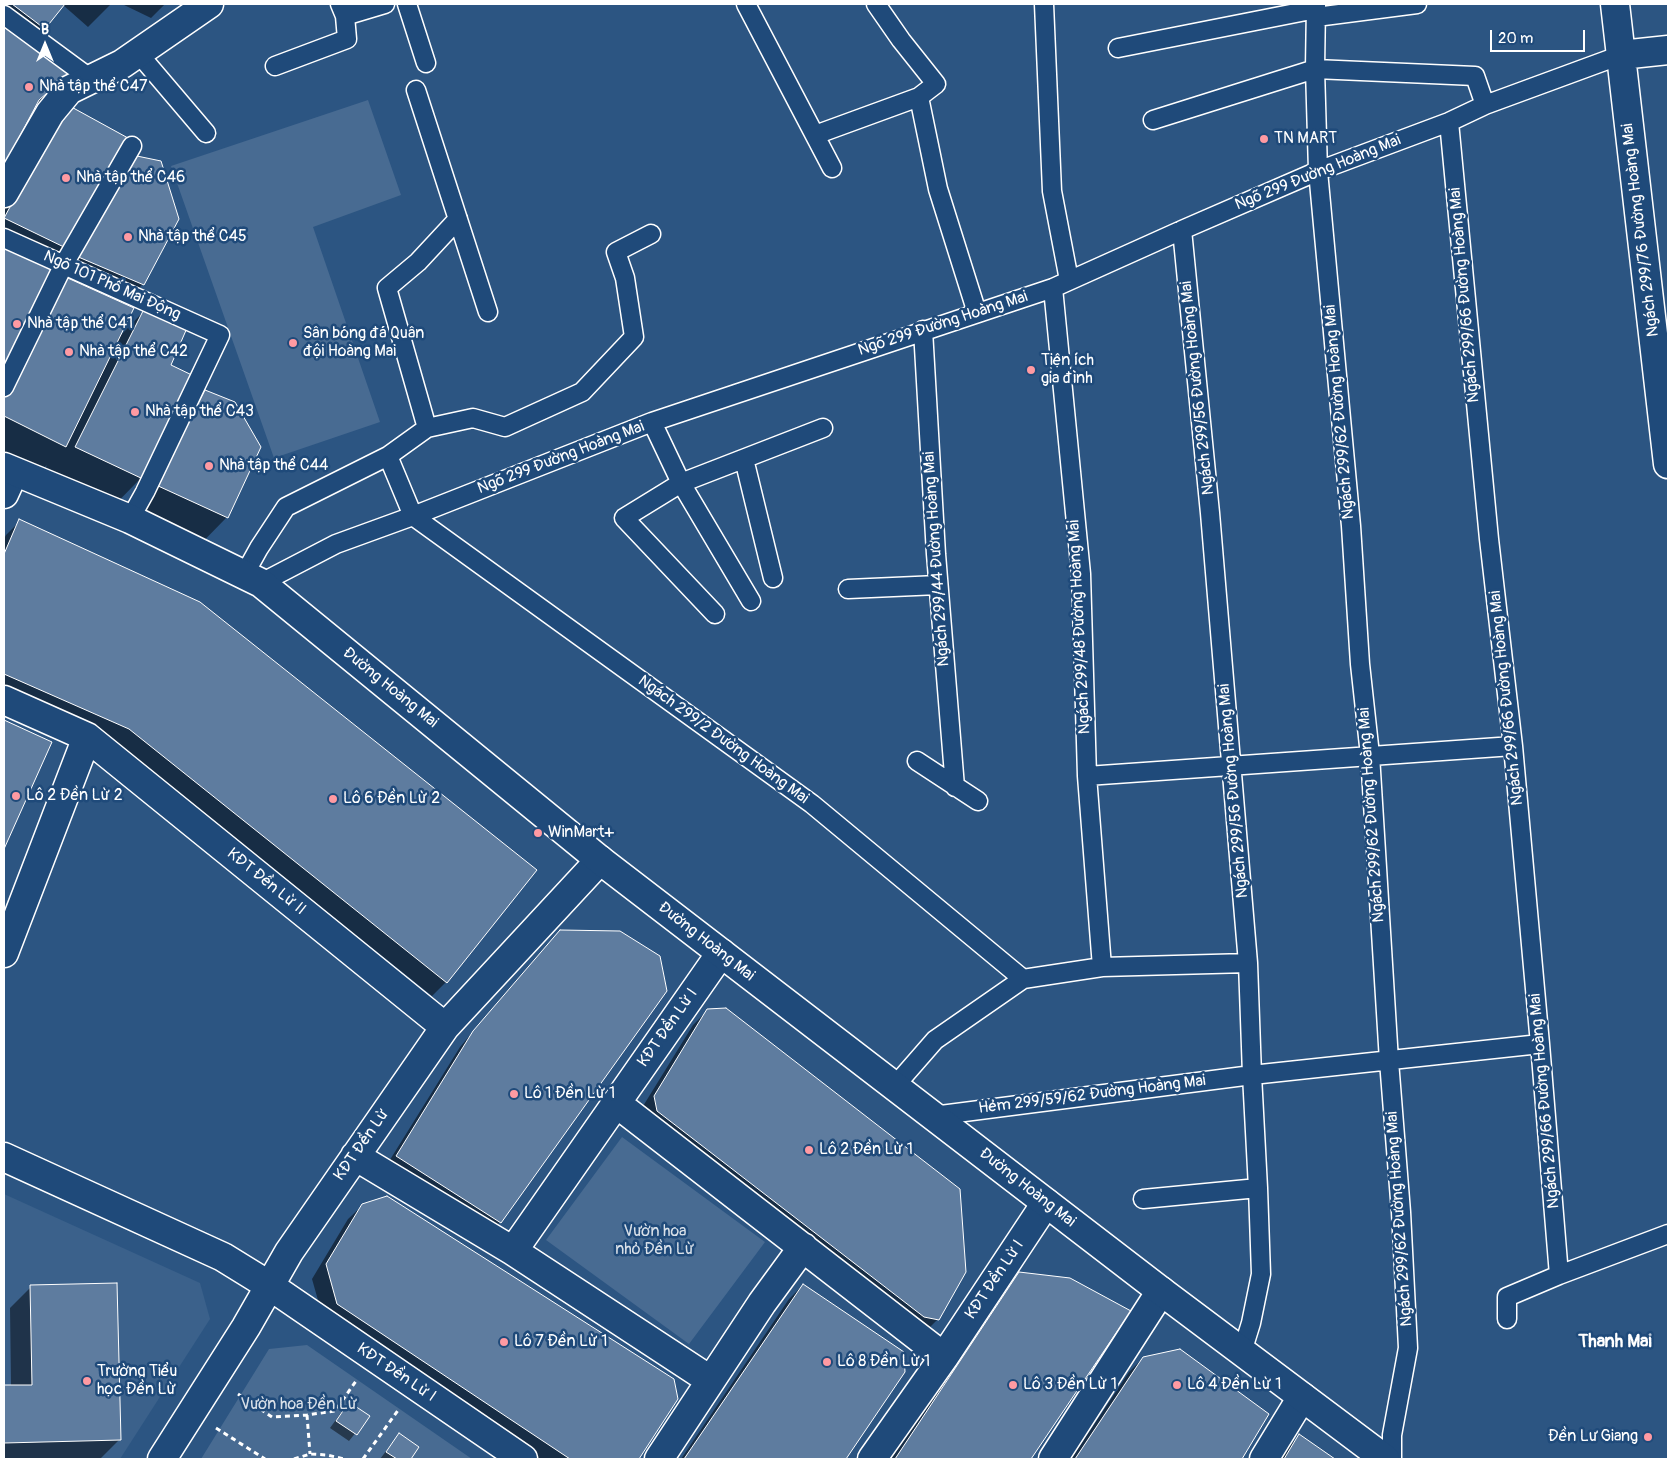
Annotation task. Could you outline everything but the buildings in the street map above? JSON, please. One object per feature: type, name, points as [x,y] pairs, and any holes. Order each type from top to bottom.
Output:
[{"type":"street","name":"Ngách 299/76 Đường Hoàng Mai","points":[[1615,4],[1668,464]]},
{"type":"street","points":[[4,193],[50,113],[69,90],[122,64],[203,6]]},
{"type":"street","points":[[1621,55],[1665,50]]},
{"type":"street","name":"Đường Hoàng Mai","points":[[7,477],[130,519],[252,579],[600,860],[1161,1291],[1385,1459]]},
{"type":"street","name":"KĐT Đền Lừ II","points":[[4,700],[87,737],[445,1026]]},
{"type":"street","points":[[4,953],[87,737]]},
{"type":"street","name":"KĐT Đền Lừ","points":[[162,1459],[270,1286],[289,1252],[445,1026],[600,860]]},
{"type":"street","name":"KĐT Đền Lừ I","points":[[513,1251],[721,953]]},
{"type":"street","points":[[616,1103],[944,1357]]},
{"type":"street","points":[[355,1156],[513,1251],[710,1380]]},
{"type":"street","points":[[4,1157],[223,1257],[270,1286]]},
{"type":"street","name":"KĐT Đền Lừ I","points":[[872,1459],[944,1357],[1046,1203]]},
{"type":"street","points":[[658,1459],[762,1303],[803,1247]]},
{"type":"street","name":"KĐT Đền Lừ I","points":[[270,1286],[523,1459]]},
{"type":"street","points":[[1053,1459],[1161,1291]]},
{"type":"street","points":[[1264,1459],[1302,1397]]},
{"type":"lane","points":[[275,66],[347,39],[342,10],[385,4]]},
{"type":"lane","points":[[407,4],[426,63]]},
{"type":"lane","points":[[746,4],[832,168]]},
{"type":"lane","points":[[815,135],[919,97],[936,84],[901,40],[876,4]]},
{"type":"lane","points":[[1044,4],[1052,191],[1069,280]]},
{"type":"lane","points":[[1118,48],[1316,10],[1417,4]]},
{"type":"lane","name":"Ngách 299/62 Đường Hoàng Mai","points":[[1316,10],[1315,69],[1318,171],[1351,526],[1360,664],[1370,756],[1389,1061],[1401,1212],[1408,1348],[1392,1435],[1392,1459]]},
{"type":"lane","points":[[4,15],[91,79]]},
{"type":"lane","points":[[138,53],[206,133]]},
{"type":"lane","name":"Ngõ 299 Đường Hoàng Mai","points":[[252,579],[336,544],[652,422],[1053,288],[1318,171],[1449,122],[1485,105],[1621,55]]},
{"type":"lane","points":[[1154,120],[1315,69],[1475,76],[1485,105]]},
{"type":"lane","points":[[416,90],[488,312]]},
{"type":"lane","points":[[919,97],[938,188],[977,313]]},
{"type":"lane","name":"Ngách 299/66 Đường Hoàng Mai","points":[[1449,122],[1489,539],[1513,746],[1559,1275]]},
{"type":"lane","points":[[4,387],[64,264],[132,146]]},
{"type":"lane","points":[[427,428],[387,288],[418,262],[458,219]]},
{"type":"lane","name":"Ngách 299/56 Đường Hoàng Mai","points":[[1182,230],[1210,513],[1248,963],[1261,1274],[1251,1323],[1242,1352]]},
{"type":"lane","points":[[252,579],[258,548],[286,506],[388,456],[427,428],[474,418],[505,427],[582,392],[634,337],[625,278],[616,252],[651,234]]},
{"type":"lane","name":"Ngõ 101 Phố Mai Động","points":[[4,238],[220,335],[145,492],[130,519]]},
{"type":"lane","name":"Ngách 299/48 Đường Hoàng Mai","points":[[1053,288],[1081,574],[1087,776],[1102,967]]},
{"type":"lane","name":"Ngách 299/44 Đường Hoàng Mai","points":[[923,330],[938,585],[955,786]]},
{"type":"lane","points":[[652,422],[682,483],[751,602]]},
{"type":"lane","points":[[715,614],[624,518],[682,483],[823,428]]},
{"type":"lane","points":[[388,456],[412,516]]},
{"type":"lane","points":[[744,458],[773,578]]},
{"type":"lane","name":"Ngách 299/2 Đường Hoàng Mai","points":[[412,516],[812,804],[1023,978]]},
{"type":"lane","points":[[848,589],[938,585]]},
{"type":"lane","points":[[1087,776],[1513,746]]},
{"type":"lane","points":[[917,761],[978,801]]},
{"type":"lane","points":[[894,1087],[934,1040],[1023,978],[1102,967],[1248,963]]},
{"type":"lane","name":"Hẻm 299/59/62 Đường Hoàng Mai","points":[[932,1116],[1252,1075],[1540,1044]]},
{"type":"lane","points":[[1142,1199],[1258,1188]]},
{"type":"lane","points":[[1507,1319],[1507,1296],[1668,1234]]},
{"type":"path","points":[[233,1391],[272,1417],[307,1415],[335,1412],[356,1380]]},
{"type":"path","points":[[363,1459],[404,1402]]},
{"type":"path","points":[[307,1415],[310,1454]]},
{"type":"path","points":[[212,1425],[265,1459]]},
{"type":"path","points":[[294,1459],[310,1454],[344,1459]]},
{"type":"shaded area","name":"Trường Tiểu học Đền Lừ","points":[[4,1194],[200,1283],[210,1319],[120,1459],[4,1459]]},
{"type":"green space","points":[[368,100],[401,195],[313,227],[380,422],[274,458],[171,166]]},
{"type":"green space","name":"Vườn hoa nhỏ Đền Lừ","points":[[622,1137],[765,1242],[689,1344],[546,1240]]},
{"type":"green space","name":"Vườn hoa Đền Lừ","points":[[307,1345],[472,1459],[201,1459],[269,1349]]},
{"type":"place","name":"Nhà tập thể C47","points":[[29,87]]},
{"type":"place","name":"TN MART","points":[[1264,139]]},
{"type":"place","name":"Nhà tập thể C46","points":[[66,178]]},
{"type":"place","name":"Nhà tập thể C45","points":[[128,237]]},
{"type":"place","name":"Nhà tập thể C41","points":[[17,324]]},
{"type":"place","name":"Sân bóng đá Quân đội Hoàng Mai","points":[[293,343]]},
{"type":"place","name":"Nhà tập thể C42","points":[[69,352]]},
{"type":"place","name":"Tiện ích gia đình","points":[[1031,370]]},
{"type":"place","name":"Nhà tập thể C43","points":[[135,412]]},
{"type":"place","name":"Nhà tập thể C44","points":[[209,466]]},
{"type":"place","name":"Lô 2 Đền Lừ 2","points":[[16,796]]},
{"type":"place","name":"Lô 6 Đền Lừ 2","points":[[333,799]]},
{"type":"place","name":"WinMart+","points":[[538,833]]},
{"type":"place","name":"Lô 1 Đền Lừ 1","points":[[514,1094]]},
{"type":"place","name":"Lô 2 Đền Lừ 1","points":[[809,1150]]},
{"type":"place","name":"Lô 7 Đền Lừ 1","points":[[504,1342]]},
{"type":"place","name":"Lô 8 Đền Lừ 1","points":[[827,1362]]},
{"type":"place","name":"Trường Tiểu học Đền Lừ","points":[[87,1381]]},
{"type":"place","name":"Lô 3 Đền Lừ 1","points":[[1013,1385]]},
{"type":"place","name":"Lô 4 Đền Lừ 1","points":[[1177,1385]]},
{"type":"place","name":"Đền Lư Giang","points":[[1648,1437]]},
{"type":"district","name":"Thanh Mai","points":[[1615,1342]]}]
